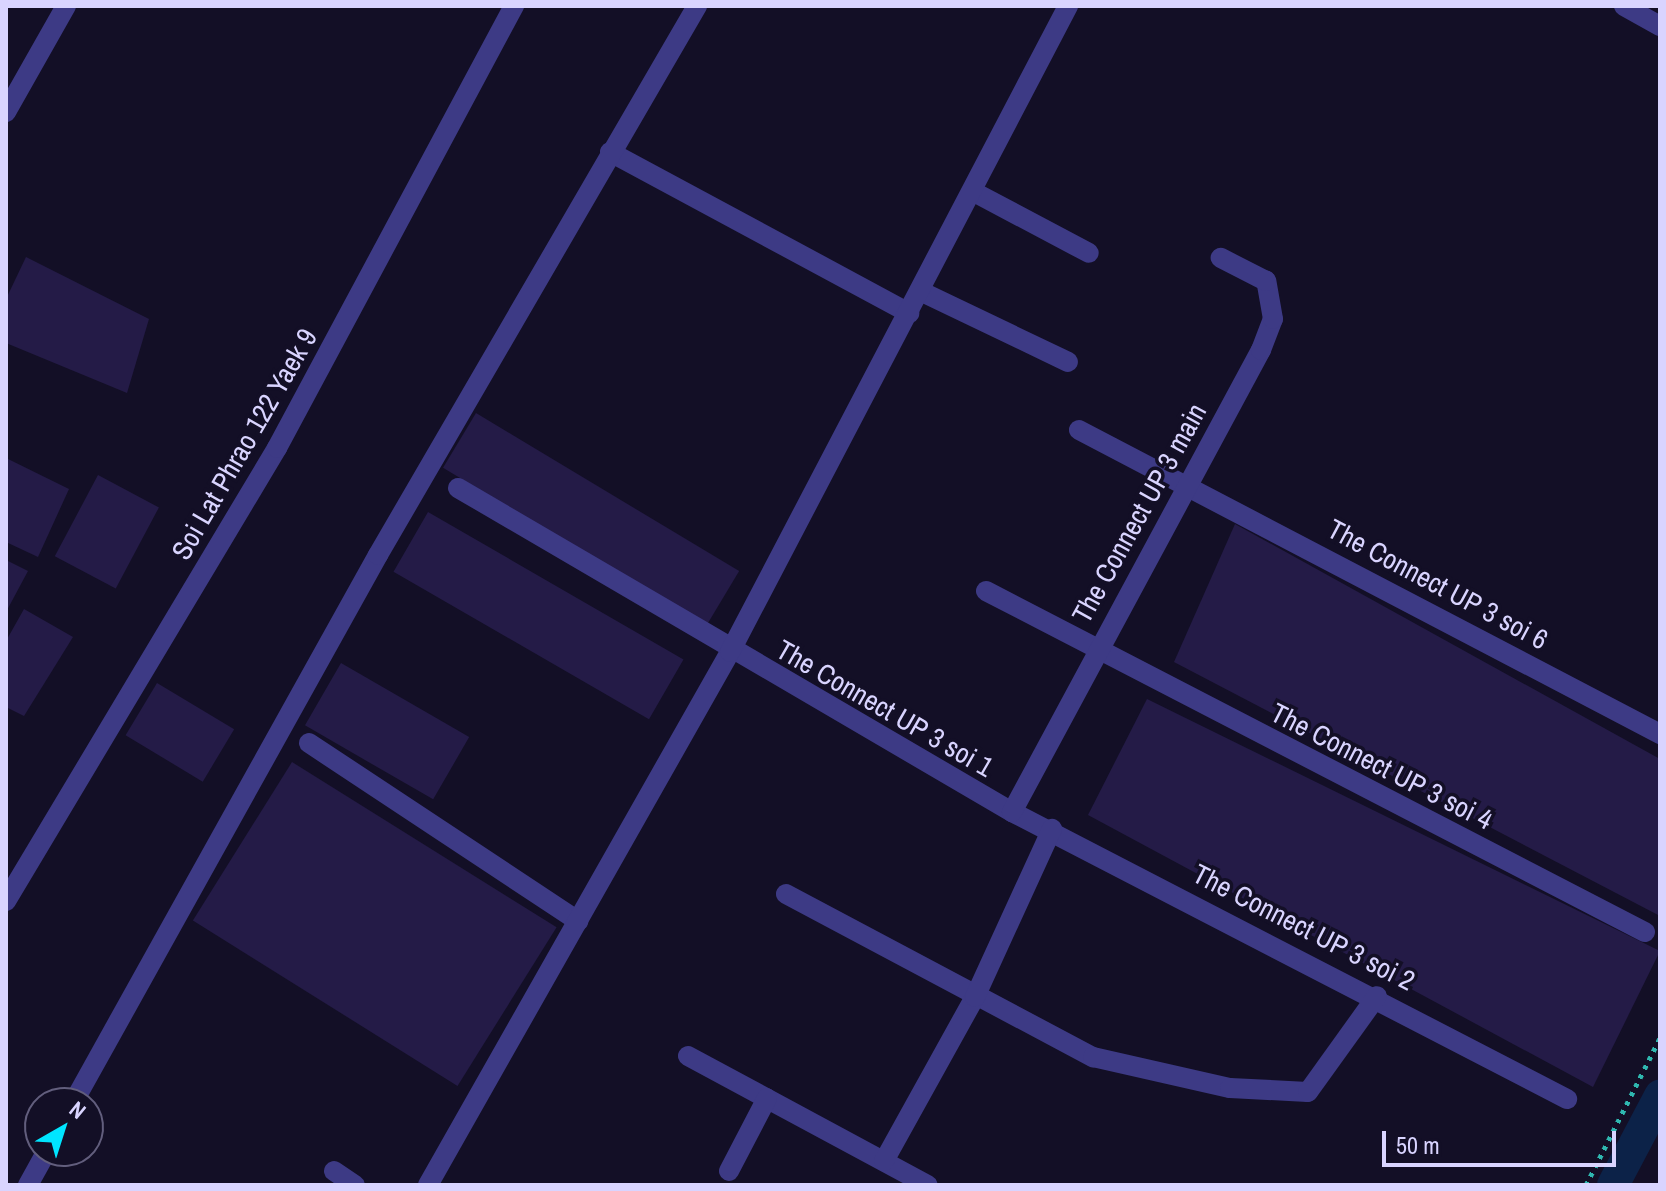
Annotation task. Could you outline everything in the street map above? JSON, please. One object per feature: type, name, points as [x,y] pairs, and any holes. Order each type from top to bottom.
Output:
[{"type":"street","points":[[6,112],[66,6]]},
{"type":"street","name":"Soi Lat Phrao 122 Yaek 9","points":[[6,901],[277,448],[514,6]]},
{"type":"street","points":[[82,1087],[610,152],[697,6]]},
{"type":"street","points":[[428,1185],[730,652],[1068,6]]},
{"type":"street","points":[[1624,6],[1660,26]]},
{"type":"street","points":[[610,152],[909,313]]},
{"type":"street","points":[[972,191],[1089,253]]},
{"type":"street","name":"The Connect UP 3 main","points":[[1012,812],[1093,650],[1191,484],[1273,319],[1266,281],[1221,258]]},
{"type":"street","points":[[920,291],[1068,362]]},
{"type":"street","name":"The Connect UP 3 soi 6","points":[[1079,430],[1191,484],[1660,734]]},
{"type":"street","name":"The Connect UP 3 soi 1","points":[[458,488],[730,652],[1012,812]]},
{"type":"street","name":"The Connect UP 3 soi 4","points":[[986,591],[1093,650],[1645,932]]},
{"type":"street","points":[[309,743],[578,921]]},
{"type":"street","name":"The Connect UP 3 soi 2","points":[[1012,812],[1052,829],[1377,996],[1567,1099]]},
{"type":"street","points":[[884,1161],[975,997],[1052,829]]},
{"type":"street","points":[[786,894],[1093,1057],[1293,1095],[1323,1075],[1377,996]]},
{"type":"street","points":[[688,1056],[928,1185]]},
{"type":"street","points":[[729,1171],[767,1098]]},
{"type":"street","points":[[28,1185],[38,1167]]},
{"type":"street","points":[[334,1171],[355,1185]]},
{"type":"path","points":[[1586,1185],[1660,1038]]},
{"type":"building","points":[[26,257],[149,319],[127,393],[6,343],[6,299]]},
{"type":"building","points":[[476,413],[739,571],[706,626],[443,468]]},
{"type":"building","points":[[6,458],[69,489],[38,557],[6,542]]},
{"type":"building","points":[[98,475],[159,507],[116,589],[55,556]]},
{"type":"building","points":[[428,512],[683,660],[649,719],[394,572]]},
{"type":"building","points":[[1235,524],[1660,759],[1660,916],[1174,662]]},
{"type":"building","points":[[6,560],[28,571],[6,612]]},
{"type":"building","points":[[24,609],[73,637],[24,716],[6,707],[6,641]]},
{"type":"building","points":[[341,663],[469,737],[433,799],[305,725]]},
{"type":"building","points":[[157,683],[234,729],[203,782],[126,735]]},
{"type":"building","points":[[1147,699],[1660,951],[1593,1087],[1088,815]]},
{"type":"building","points":[[292,762],[557,927],[457,1086],[193,921]]},
{"type":"waterway","points":[[1613,1185],[1660,1096]]}]
